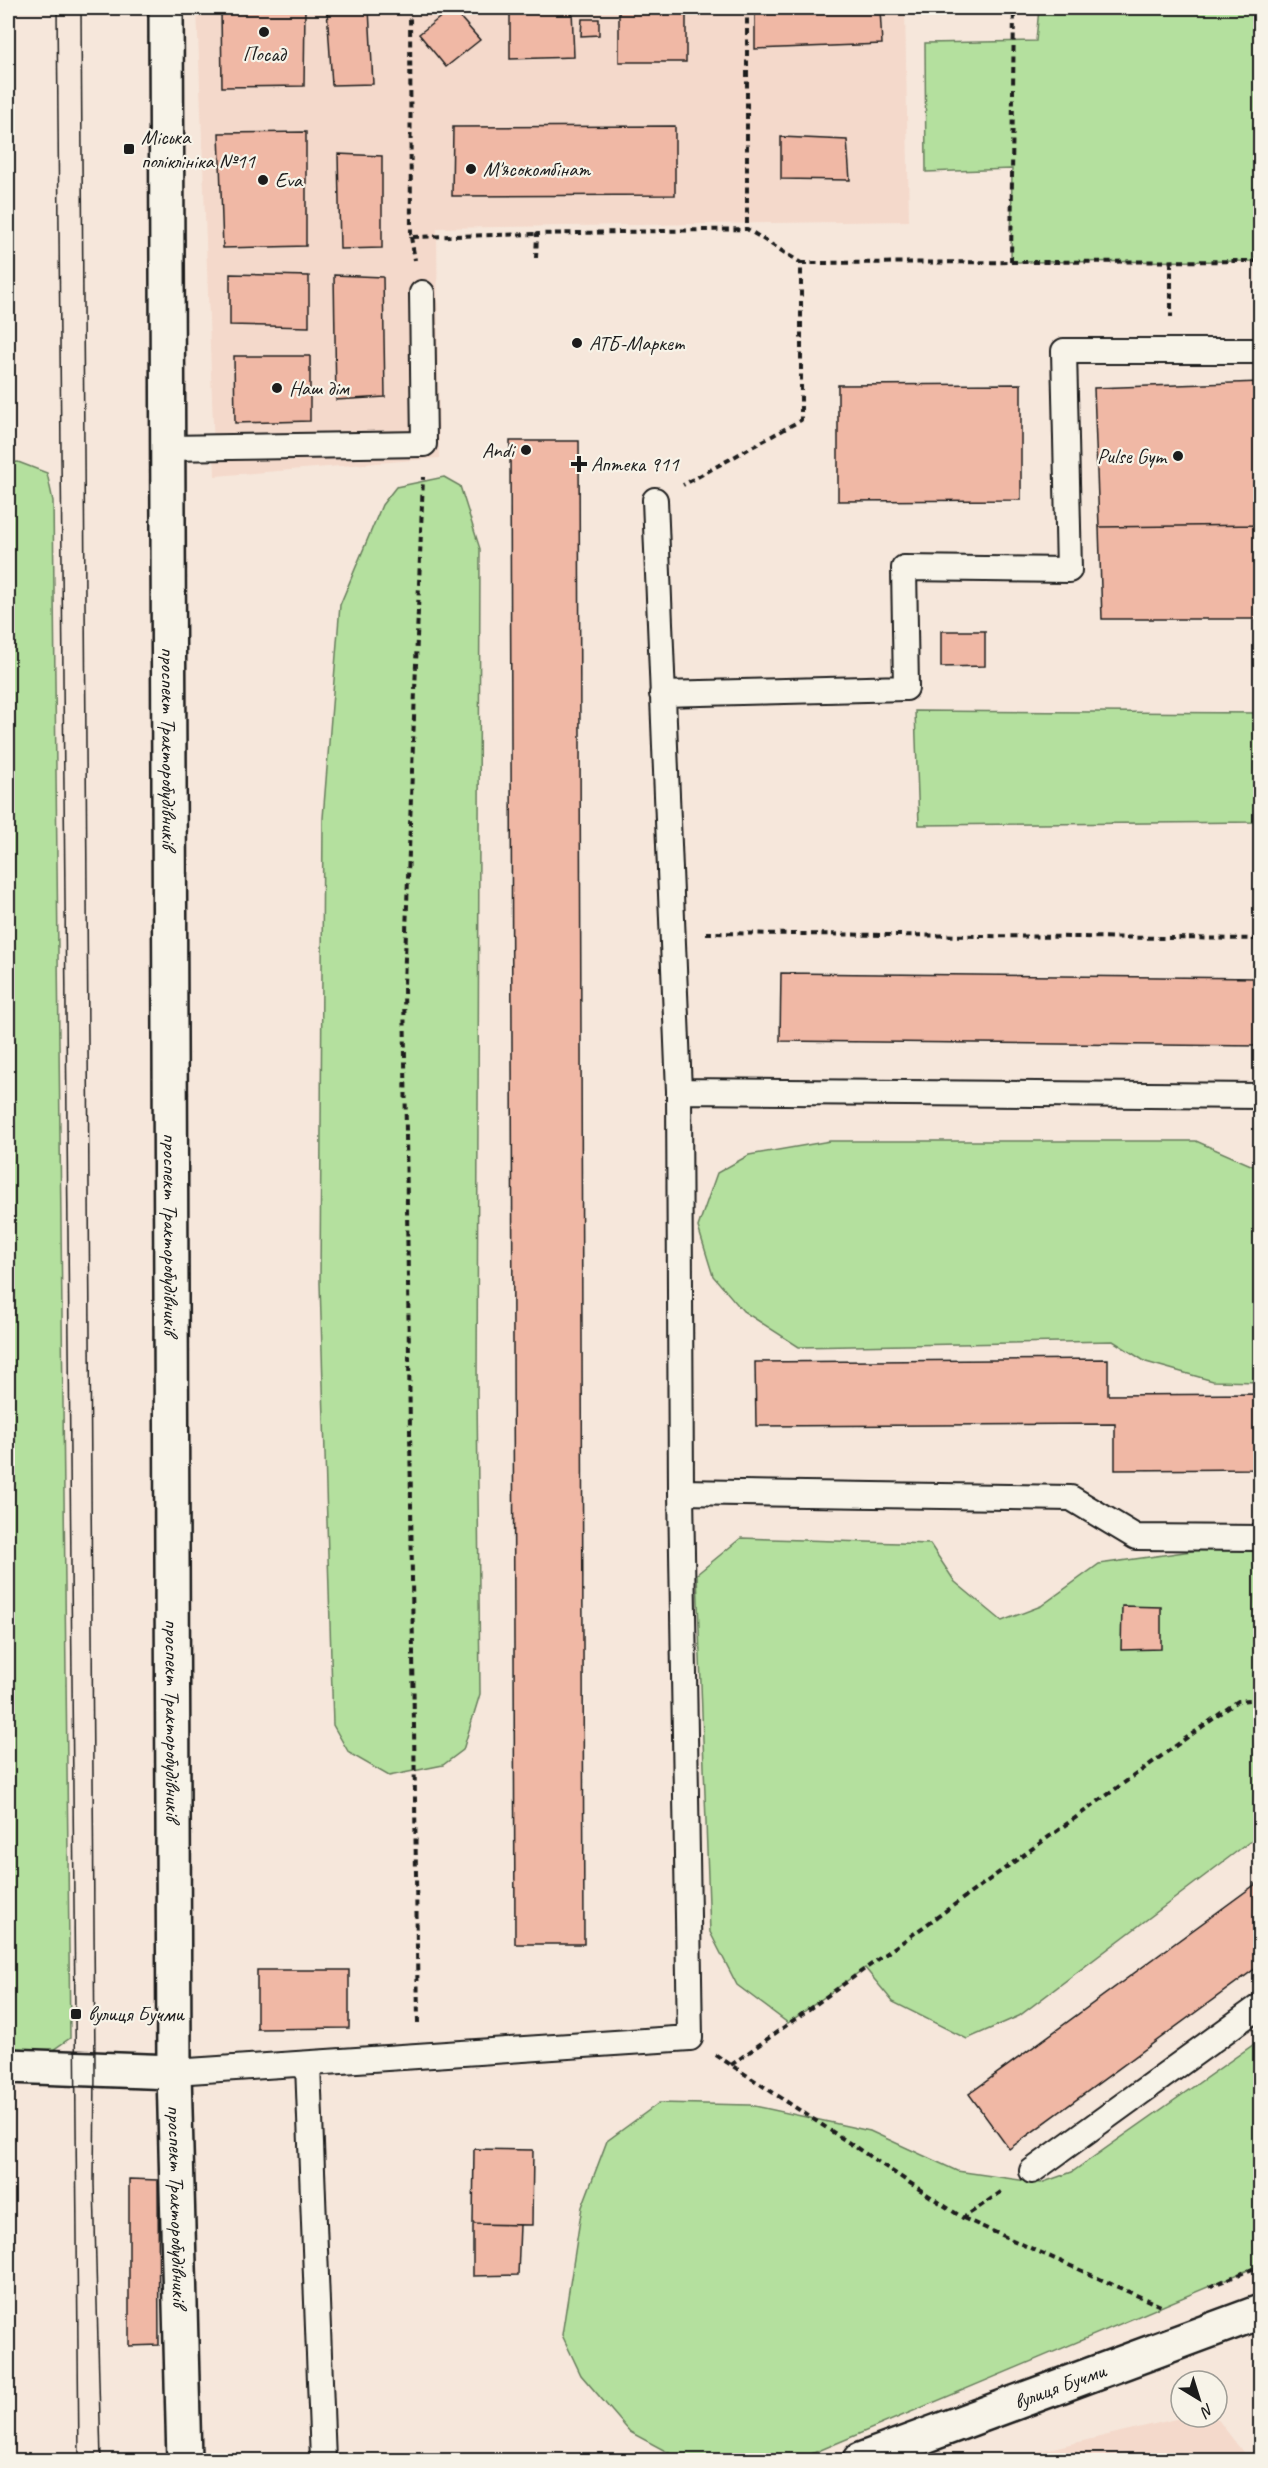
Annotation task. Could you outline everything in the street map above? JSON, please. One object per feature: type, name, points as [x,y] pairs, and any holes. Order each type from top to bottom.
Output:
[{"type":"street","name":"проспект Тракторобудівників","points":[[166,8],[174,2072],[184,2460]]},
{"type":"street","points":[[8,2066],[174,2072]]},
{"type":"street","name":"вулиця Бучми","points":[[860,2460],[1260,2312]]},
{"type":"lane","points":[[167,448],[424,444],[422,293]]},
{"type":"lane","points":[[662,693],[906,688],[904,568],[1069,570],[1064,351],[1260,351]]},
{"type":"lane","points":[[174,2072],[690,2038],[681,1492],[679,1091],[655,500]]},
{"type":"lane","points":[[679,1091],[1260,1096]]},
{"type":"lane","points":[[681,1492],[1071,1498],[1136,1537],[1260,1538]]},
{"type":"lane","points":[[1032,2171],[1260,2006]]},
{"type":"lane","points":[[308,2064],[322,2460]]},
{"type":"path","points":[[410,8],[411,237],[747,229],[801,262],[1260,261]]},
{"type":"path","points":[[747,8],[747,229]]},
{"type":"path","points":[[1011,262],[1014,8]]},
{"type":"path","points":[[537,234],[537,258]]},
{"type":"path","points":[[1171,261],[1171,351]]},
{"type":"path","points":[[655,500],[801,420],[801,262]]},
{"type":"path","points":[[419,2056],[404,985],[424,444]]},
{"type":"path","points":[[715,933],[1260,939]]},
{"type":"path","points":[[730,2065],[1238,1701],[1260,1699]]},
{"type":"path","points":[[690,2038],[963,2218],[1163,2307],[1174,2302]]},
{"type":"path","points":[[963,2218],[1032,2171]]},
{"type":"path","points":[[1206,2288],[1260,2266]]},
{"type":"shaded area","points":[[197,8],[905,8],[909,221],[437,228],[439,458],[215,476]]},
{"type":"shaded area","points":[[1169,2421],[1169,2429],[1225,2429],[1249,2460],[1003,2460]]},
{"type":"green space","points":[[1039,8],[1260,8],[1260,261],[1011,262],[1012,169],[926,172],[925,43],[1036,41]]},
{"type":"green space","points":[[18,462],[47,473],[53,501],[70,2038],[47,2054],[8,2060],[8,463]]},
{"type":"green space","points":[[444,477],[460,486],[480,549],[477,1393],[480,1694],[463,1750],[443,1765],[389,1776],[349,1753],[333,1725],[320,1283],[323,818],[340,605],[382,505],[396,487]]},
{"type":"green space","points":[[915,711],[1260,713],[1260,822],[919,825]]},
{"type":"green space","points":[[830,1141],[1196,1141],[1260,1169],[1260,1382],[1213,1381],[1146,1362],[1113,1341],[799,1347],[743,1311],[713,1276],[698,1227],[717,1173],[749,1155]]},
{"type":"green space","points":[[741,1538],[930,1544],[955,1582],[1002,1621],[1041,1606],[1099,1564],[1199,1550],[1260,1551],[1260,1834],[1019,2016],[967,2039],[893,2002],[865,1968],[788,2023],[737,1985],[710,1932],[697,1574]]},
{"type":"green space","points":[[1260,2040],[1260,2265],[797,2460],[682,2460],[630,2432],[581,2375],[562,2335],[582,2207],[607,2141],[659,2103],[750,2105],[870,2131],[957,2171],[1041,2183],[1072,2172]]},
{"type":"building","points":[[305,8],[304,86],[222,87],[221,9]]},
{"type":"building","points":[[452,8],[480,40],[446,67],[419,34]]},
{"type":"building","points":[[619,8],[686,8],[686,62],[619,62]]},
{"type":"building","points":[[327,9],[369,9],[373,84],[332,85]]},
{"type":"building","points":[[880,9],[882,44],[755,49],[755,12]]},
{"type":"building","points":[[572,10],[574,57],[510,59],[510,12]]},
{"type":"building","points":[[582,19],[599,19],[599,35],[581,36]]},
{"type":"building","points":[[8,24],[12,24],[13,69],[8,68]]},
{"type":"building","points":[[675,126],[675,195],[452,196],[453,127]]},
{"type":"building","points":[[306,132],[306,246],[223,248],[219,133]]},
{"type":"building","points":[[781,137],[847,140],[850,180],[781,179]]},
{"type":"building","points":[[338,154],[382,156],[382,248],[340,249]]},
{"type":"building","points":[[230,274],[309,276],[309,327],[230,325]]},
{"type":"building","points":[[334,275],[383,277],[385,397],[336,400]]},
{"type":"building","points":[[234,356],[310,356],[310,421],[235,423]]},
{"type":"building","name":"Pulse Gym","points":[[1260,382],[1260,525],[1099,527],[1094,388]]},
{"type":"building","points":[[1021,384],[1021,500],[838,501],[838,385]]},
{"type":"building","points":[[510,441],[579,441],[584,1944],[515,1944]]},
{"type":"building","points":[[1260,525],[1260,619],[1102,619],[1099,527]]},
{"type":"building","points":[[941,631],[985,631],[985,666],[941,667]]},
{"type":"building","points":[[781,973],[1260,978],[1260,1046],[780,1041]]},
{"type":"building","points":[[1108,1359],[1108,1395],[1260,1394],[1260,1469],[1115,1470],[1115,1424],[756,1426],[755,1362]]},
{"type":"building","points":[[1122,1606],[1161,1607],[1161,1649],[1121,1650]]},
{"type":"building","points":[[1260,1881],[1260,1965],[1009,2149],[969,2094]]},
{"type":"building","points":[[257,1970],[349,1970],[349,2028],[257,2029]]},
{"type":"building","points":[[474,2149],[533,2150],[532,2225],[473,2224]]},
{"type":"building","points":[[129,2179],[158,2180],[159,2345],[129,2346]]},
{"type":"building","points":[[473,2224],[520,2225],[518,2275],[473,2276]]},
{"type":"tram line","points":[[57,8],[79,2460]]},
{"type":"tram line","points":[[81,8],[94,2184],[101,2460]]},
{"type":"place","name":"Посад","points":[[264,32]]},
{"type":"place","name":"Міська поліклініка №11","points":[[129,149]]},
{"type":"place","name":"М'ясокомбінат","points":[[471,169]]},
{"type":"place","name":"Eva","points":[[263,180]]},
{"type":"place","name":"АТБ-Маркет","points":[[577,343]]},
{"type":"place","name":"Наш дім","points":[[277,388]]},
{"type":"place","name":"Andi","points":[[526,450]]},
{"type":"place","name":"Pulse Gym","points":[[1178,456]]},
{"type":"place","name":"Аптека 911","points":[[579,464]]},
{"type":"place","name":"вулиця Бучми","points":[[76,2014]]}]
